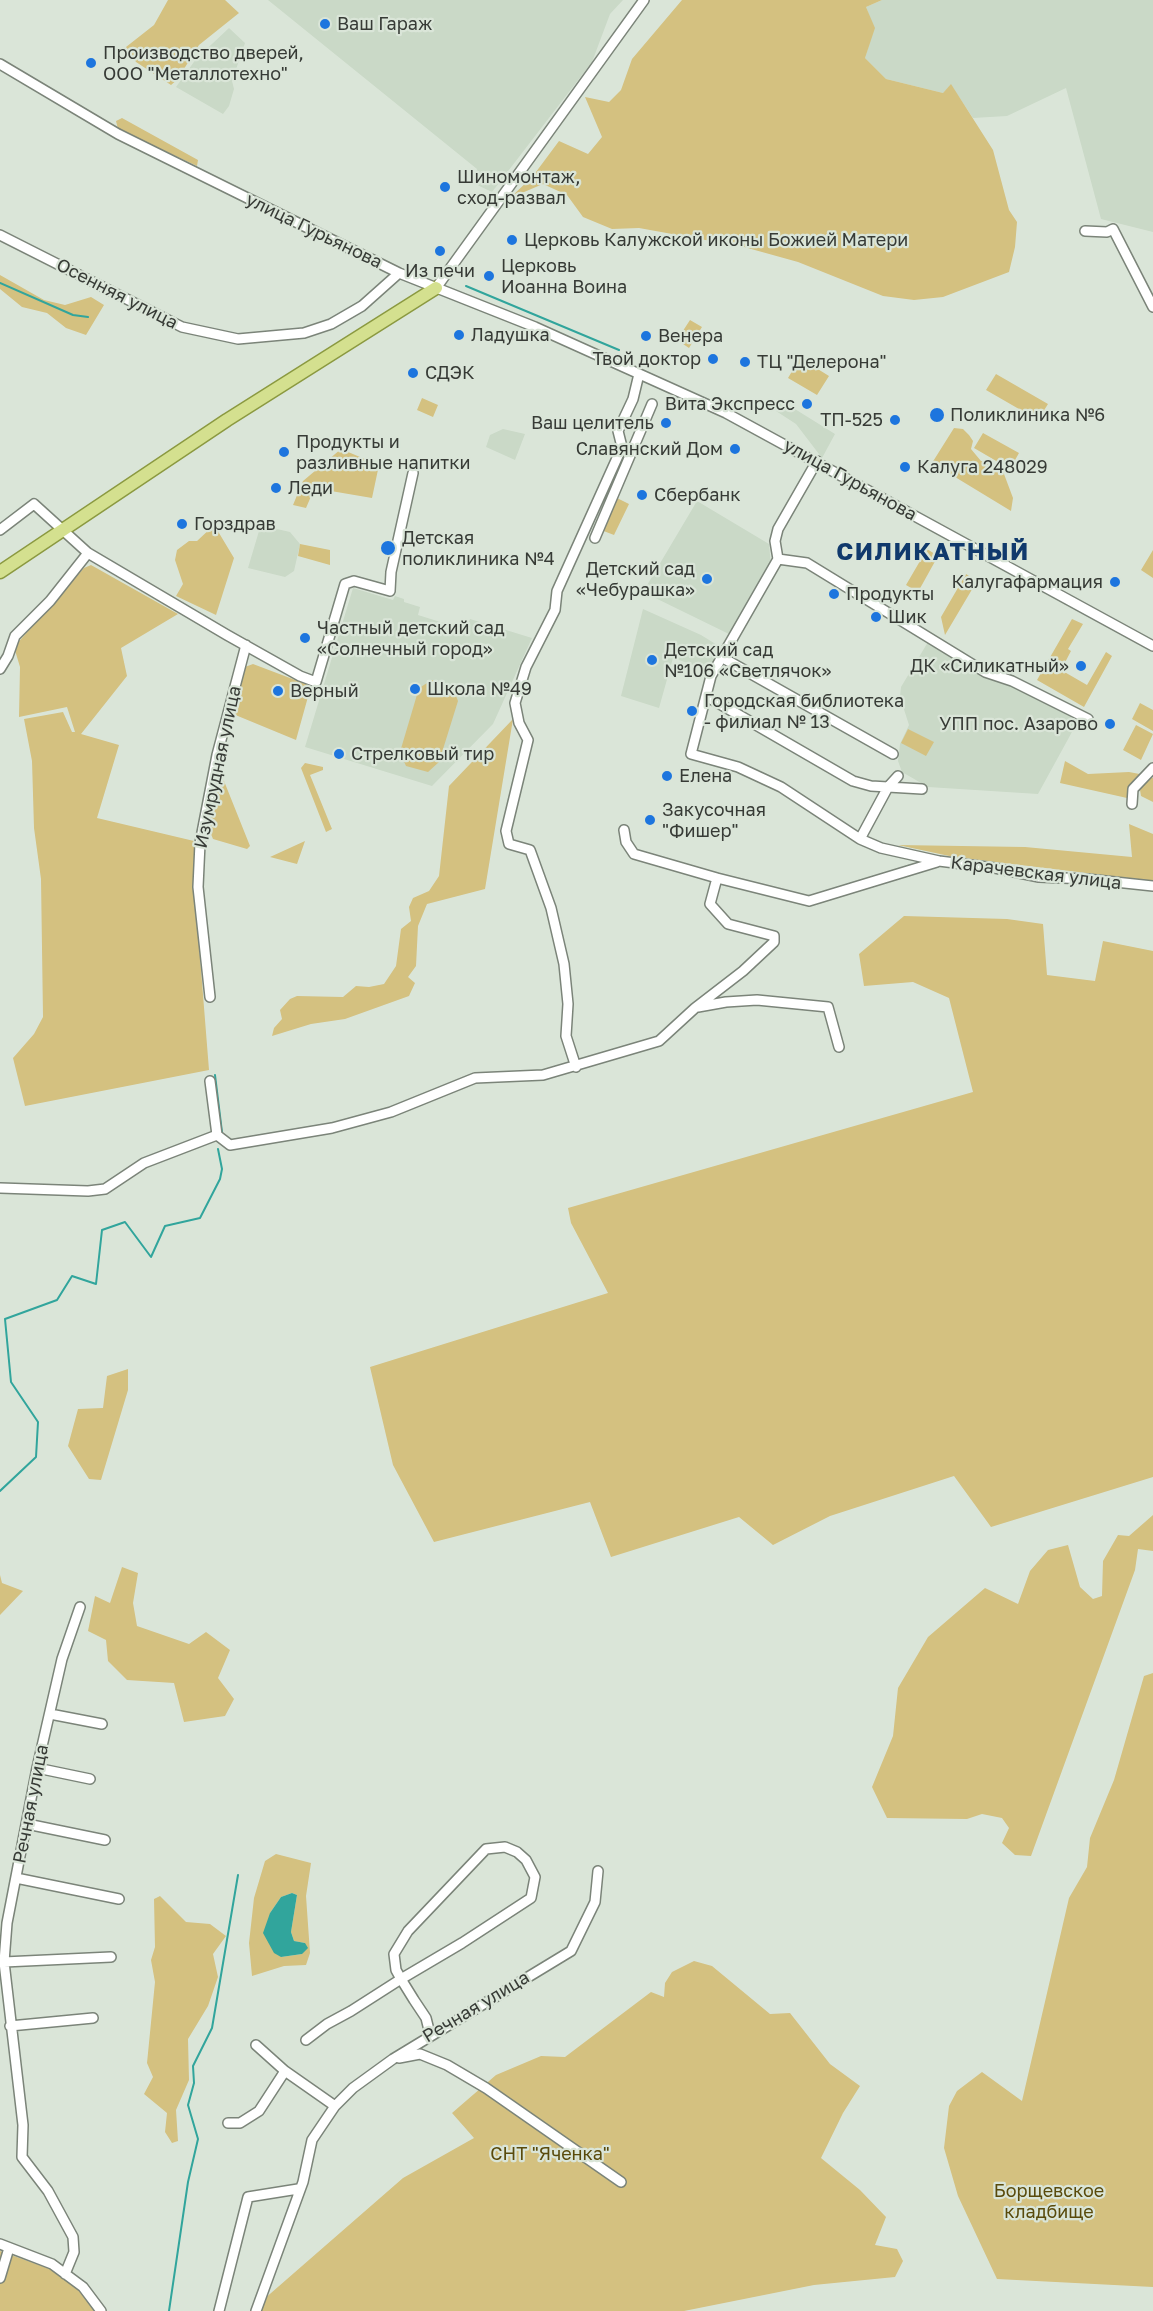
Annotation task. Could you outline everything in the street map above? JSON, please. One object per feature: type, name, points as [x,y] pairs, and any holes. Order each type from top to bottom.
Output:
[{"type":"main road","points":[[0,572],[227,420],[436,288]]},
{"type":"street","points":[[436,288],[644,0]]},
{"type":"street","name":"улица Гурьянова","points":[[0,64],[118,134],[399,273],[472,299],[726,413],[1153,646]]},
{"type":"street","points":[[1085,231],[1107,232],[1113,229],[1153,307]]},
{"type":"street","name":"Осенняя улица","points":[[0,235],[182,327],[238,339],[304,333],[331,324],[362,306],[399,273]]},
{"type":"street","points":[[576,1067],[566,1036],[568,1004],[564,964],[551,908],[530,850],[509,844],[506,831],[528,740],[519,723],[515,703],[526,667],[555,610],[557,591],[622,447],[618,431],[633,399],[639,374]]},
{"type":"street","points":[[595,538],[652,404]]},
{"type":"street","points":[[817,461],[778,529],[775,541],[778,559],[711,676],[706,696],[853,781],[871,786],[922,789]]},
{"type":"street","points":[[0,530],[34,504],[88,553],[300,676],[316,682],[345,584],[354,581],[390,591],[391,573],[413,473]]},
{"type":"street","points":[[0,669],[8,656],[15,636],[50,601],[88,553]]},
{"type":"street","points":[[778,559],[807,563],[985,672],[1012,681],[1088,719]]},
{"type":"street","name":"Изумрудная улица","points":[[210,997],[198,887],[200,843],[217,755],[246,645]]},
{"type":"street","points":[[723,658],[893,754]]},
{"type":"street","name":"Карачевская улица","points":[[706,696],[691,754],[738,767],[782,787],[860,838],[881,848],[939,861],[995,868],[1039,877],[1153,886]]},
{"type":"street","points":[[1132,804],[1133,789],[1153,768]]},
{"type":"street","points":[[860,838],[888,787],[898,776]]},
{"type":"street","points":[[624,830],[626,842],[634,854],[809,901],[939,861]]},
{"type":"street","points":[[210,1081],[217,1135],[230,1145],[332,1128],[391,1112],[475,1078],[543,1075],[659,1041],[774,942],[774,936],[728,924],[710,904],[717,878]]},
{"type":"street","points":[[695,1008],[726,1002],[758,1000],[828,1007],[839,1047]]},
{"type":"street","points":[[0,1188],[88,1191],[105,1189],[144,1163],[217,1135]]},
{"type":"street","name":"Речная улица","points":[[65,2274],[74,2252],[73,2237],[48,2191],[22,2157],[23,2125],[4,1962],[7,1923],[37,1768],[62,1659],[80,1606]]},
{"type":"street","points":[[50,1714],[102,1724]]},
{"type":"street","points":[[37,1768],[90,1779]]},
{"type":"street","points":[[27,1824],[105,1840]]},
{"type":"street","points":[[306,2040],[327,2024],[401,1979],[531,1898],[535,1877],[526,1860],[518,1852],[505,1847],[486,1849],[408,1931],[394,1954],[396,1970],[401,1979],[426,2018],[430,2034]]},
{"type":"street","name":"Речная улица","points":[[256,2311],[298,2189],[303,2182],[312,2140],[335,2106],[352,2088],[430,2034],[571,1951],[595,1902],[598,1870]]},
{"type":"street","points":[[16,1878],[119,1899]]},
{"type":"street","points":[[4,1962],[111,1957]]},
{"type":"street","points":[[10,2026],[93,2018]]},
{"type":"street","points":[[256,2045],[285,2071],[335,2106]]},
{"type":"street","points":[[393,2059],[420,2055],[447,2064],[486,2088],[621,2182]]},
{"type":"street","points":[[228,2123],[240,2123],[259,2111],[285,2071]]},
{"type":"street","points":[[219,2311],[248,2197],[298,2189]]},
{"type":"street","points":[[0,2278],[4,2246],[52,2264],[82,2287],[101,2311]]},
{"type":"shaded area","points":[[268,0],[623,0],[610,14],[592,62],[492,192],[473,183],[477,169]]},
{"type":"shaded area","points":[[882,0],[1153,0],[1153,232],[1101,219],[1066,88],[1007,116],[973,118],[951,85],[943,93],[886,79],[865,58],[874,28],[866,7]]},
{"type":"shaded area","points":[[229,28],[245,43],[232,81],[234,89],[229,106],[223,114],[176,87],[196,59]]},
{"type":"shaded area","points":[[782,401],[835,434],[822,458],[796,424],[776,411]]},
{"type":"shaded area","points":[[503,429],[525,434],[515,460],[486,447],[490,435]]},
{"type":"shaded area","name":"Детский сад «Чебурашка»","points":[[697,501],[769,544],[771,566],[731,635],[643,592]]},
{"type":"shaded area","points":[[268,527],[290,532],[300,544],[294,571],[285,577],[248,568],[259,531]]},
{"type":"shaded area","name":"Школа №49","points":[[353,588],[393,600],[395,596],[404,599],[404,602],[420,607],[418,615],[466,630],[470,619],[532,638],[493,724],[432,786],[305,747]]},
{"type":"shaded area","name":"Детский сад №106 «Светлячок»","points":[[643,609],[701,635],[722,648],[714,663],[710,662],[708,670],[673,658],[659,708],[621,696]]},
{"type":"shaded area","points":[[928,642],[1078,721],[1038,794],[928,787],[902,772],[898,761],[900,744],[909,725],[900,697],[901,687]]},
{"type":"green space","points":[[168,0],[225,0],[239,13],[199,45],[177,80],[171,85],[136,62],[126,47],[154,25]]},
{"type":"green space","points":[[682,0],[882,0],[866,7],[875,28],[865,58],[886,79],[943,93],[951,84],[993,150],[1009,210],[1017,222],[1015,247],[1009,272],[943,297],[914,300],[883,296],[798,262],[744,247],[639,228],[612,229],[583,217],[567,195],[543,184],[510,198],[533,176],[559,141],[588,154],[602,137],[585,97],[609,102],[621,90],[632,59]]},
{"type":"green space","points":[[122,118],[198,160],[197,166],[118,129],[116,121]]},
{"type":"green space","points":[[0,275],[44,300],[65,305],[91,297],[104,305],[86,335],[66,328],[47,313],[22,307],[0,289]]},
{"type":"green space","points":[[690,320],[702,327],[689,348],[677,340]]},
{"type":"green space","points":[[800,358],[829,376],[817,395],[788,378]]},
{"type":"green space","points":[[996,374],[1048,404],[1038,420],[986,390]]},
{"type":"green space","points":[[422,398],[438,405],[433,417],[417,410]]},
{"type":"green space","points":[[954,428],[963,429],[969,435],[973,441],[971,449],[981,461],[1001,466],[1013,498],[1011,511],[932,463]]},
{"type":"green space","points":[[983,433],[1019,453],[1010,469],[974,448]]},
{"type":"green space","points":[[341,449],[379,465],[372,498],[325,490],[312,494],[306,508],[293,505],[303,481]]},
{"type":"green space","points":[[615,497],[629,504],[614,535],[601,530]]},
{"type":"green space","points":[[212,527],[216,528],[234,558],[216,615],[176,596],[183,584],[175,560],[177,550],[189,541],[197,541]]},
{"type":"green space","points":[[300,544],[330,550],[330,565],[298,556]]},
{"type":"green space","points":[[927,549],[938,556],[918,592],[906,585]]},
{"type":"green space","points":[[1153,550],[1153,578],[1141,570]]},
{"type":"green space","points":[[91,565],[178,614],[121,648],[127,676],[81,734],[119,745],[97,818],[194,841],[194,882],[209,1070],[25,1106],[13,1058],[34,1034],[43,1017],[41,879],[34,828],[32,761],[24,719],[63,712],[72,732],[75,732],[67,707],[19,717],[20,667],[14,647],[84,568]]},
{"type":"green space","points":[[966,574],[977,581],[945,635],[941,617]]},
{"type":"green space","points":[[1072,619],[1083,624],[1068,649],[1071,651],[1061,670],[1087,685],[1106,652],[1112,656],[1084,707],[1037,680]]},
{"type":"green space","points":[[253,664],[311,686],[296,740],[233,714],[245,667]]},
{"type":"green space","points":[[432,680],[452,686],[458,701],[439,762],[428,772],[406,766],[400,752],[419,688]]},
{"type":"green space","points":[[1140,703],[1153,710],[1153,731],[1132,719]]},
{"type":"green space","points":[[513,719],[485,889],[427,904],[418,926],[416,966],[408,977],[415,983],[409,996],[345,1019],[311,1024],[272,1036],[274,1028],[282,1019],[280,1010],[290,999],[297,996],[343,997],[356,986],[369,987],[384,984],[396,966],[401,929],[411,921],[409,907],[413,898],[429,891],[439,876],[449,786]]},
{"type":"green space","points":[[1136,725],[1153,734],[1141,760],[1123,750]]},
{"type":"green space","points":[[908,729],[934,742],[926,756],[901,743]]},
{"type":"green space","points":[[1065,761],[1088,774],[1129,772],[1145,775],[1128,792],[1127,798],[1060,783]]},
{"type":"green space","points":[[305,763],[323,767],[323,770],[310,775],[332,829],[326,832],[301,768]]},
{"type":"green space","points":[[1149,776],[1153,778],[1153,802],[1141,796],[1140,790]]},
{"type":"green space","points":[[215,778],[224,781],[250,846],[247,849],[213,839],[208,812]]},
{"type":"green space","points":[[1129,824],[1153,834],[1153,881],[954,857],[898,845],[1025,847],[1132,857]]},
{"type":"green space","points":[[305,841],[297,864],[270,857]]},
{"type":"green space","points":[[904,916],[1007,919],[1043,924],[1047,975],[1095,981],[1103,941],[1153,951],[1153,1477],[991,1527],[954,1476],[830,1516],[773,1545],[739,1517],[611,1557],[590,1502],[434,1542],[393,1465],[370,1367],[608,1293],[571,1223],[568,1208],[973,1092],[949,998],[913,982],[864,986],[859,954]]},
{"type":"green space","points":[[128,1369],[128,1390],[101,1480],[89,1479],[68,1446],[78,1409],[103,1408],[107,1376]]},
{"type":"green space","points":[[1153,1515],[1153,1551],[1138,1549],[1135,1570],[1031,1856],[1015,1855],[1002,1843],[1009,1828],[1002,1818],[982,1814],[967,1819],[887,1818],[872,1787],[893,1736],[898,1688],[928,1637],[985,1588],[1018,1604],[1030,1571],[1048,1550],[1068,1545],[1080,1587],[1093,1599],[1102,1596],[1103,1561],[1118,1535],[1129,1536]]},
{"type":"green space","points":[[122,1567],[138,1573],[133,1603],[137,1626],[189,1644],[206,1632],[230,1650],[218,1678],[234,1699],[225,1716],[184,1722],[174,1683],[127,1680],[108,1661],[106,1640],[88,1631],[95,1596],[110,1603]]},
{"type":"green space","points":[[0,1575],[2,1583],[23,1591],[0,1615]]},
{"type":"green space","name":"Борщевское кладбище","points":[[1153,1673],[1153,2287],[997,2279],[958,2196],[944,2148],[949,2106],[957,2091],[982,2072],[1022,2101],[1069,1898],[1087,1867],[1090,1838],[1114,1780],[1144,1676]]},
{"type":"green space","points":[[276,1854],[311,1863],[306,1896],[310,1953],[306,1965],[284,1966],[252,1976],[249,1943],[254,1898],[265,1861]],"holes":[[[292,1893],[297,1895],[291,1932],[294,1941],[305,1943],[302,1954],[281,1957],[270,1913],[281,1897]]]},
{"type":"green space","points":[[160,1896],[186,1922],[210,1924],[226,1936],[213,1954],[218,1977],[208,2006],[188,2039],[189,2080],[176,2110],[178,2141],[172,2143],[165,2132],[167,2113],[144,2094],[153,2077],[147,2063],[155,1982],[151,1960],[155,1947],[154,1899]]},
{"type":"green space","name":"СНТ \"Яченка\"","points":[[694,1961],[712,1966],[770,2014],[790,2013],[830,2064],[860,2086],[843,2113],[821,2158],[860,2190],[886,2217],[875,2245],[897,2249],[903,2261],[895,2277],[814,2285],[684,2311],[259,2311],[263,2300],[403,2178],[474,2138],[452,2113],[496,2075],[541,2056],[565,2057],[651,1992],[664,1997],[665,1983],[672,1972]]},
{"type":"green space","points":[[0,2251],[50,2269],[77,2288],[94,2311],[0,2311]]},
{"type":"water","points":[[292,1893],[297,1895],[291,1932],[294,1941],[305,1943],[308,1948],[302,1954],[281,1957],[274,1953],[263,1933],[270,1913],[281,1897]]},
{"type":"waterway","points":[[0,283],[73,315],[88,317]]},
{"type":"waterway","points":[[466,286],[619,350]]},
{"type":"waterway","points":[[215,1075],[222,1132]]},
{"type":"waterway","points":[[0,1491],[36,1457],[38,1422],[11,1382],[5,1319],[57,1300],[72,1276],[96,1284],[102,1230],[125,1222],[151,1257],[165,1226],[200,1218],[220,1179],[222,1169],[218,1149]]},
{"type":"waterway","points":[[169,2311],[188,2182],[198,2139],[188,2105],[194,2083],[193,2066],[212,2028],[238,1875]]},
{"type":"place","name":"Ваш Гараж","points":[[325,24]]},
{"type":"place","name":"Производство дверей, ООО \"Металлотехно\"","points":[[91,63]]},
{"type":"place","name":"Шиномонтаж, сход-развал","points":[[445,187]]},
{"type":"place","name":"Церковь Калужской иконы Божией Матери","points":[[512,240]]},
{"type":"place","name":"Из печи","points":[[440,251]]},
{"type":"place","name":"Церковь Иоанна Воина","points":[[489,276]]},
{"type":"place","name":"Ладушка","points":[[459,335]]},
{"type":"place","name":"Венера","points":[[646,336]]},
{"type":"place","name":"Твой доктор","points":[[713,359]]},
{"type":"place","name":"ТЦ \"Делерона\"","points":[[745,362]]},
{"type":"place","name":"СДЭК","points":[[413,373]]},
{"type":"place","name":"Вита Экспресс","points":[[807,404]]},
{"type":"place","name":"Поликлиника №6","points":[[937,415]]},
{"type":"place","name":"ТП-525","points":[[895,420]]},
{"type":"place","name":"Ваш целитель","points":[[666,423]]},
{"type":"place","name":"Славянский Дом","points":[[735,449]]},
{"type":"place","name":"Продукты и разливные напитки","points":[[284,452]]},
{"type":"place","name":"Калуга 248029","points":[[905,467]]},
{"type":"place","name":"Леди","points":[[276,488]]},
{"type":"place","name":"Сбербанк","points":[[642,495]]},
{"type":"place","name":"Горздрав","points":[[182,524]]},
{"type":"place","name":"Детская поликлиника №4","points":[[388,548]]},
{"type":"place","name":"Детский сад «Чебурашка»","points":[[707,579]]},
{"type":"place","name":"Калугафармация","points":[[1115,582]]},
{"type":"place","name":"Продукты","points":[[834,594]]},
{"type":"place","name":"Шик","points":[[876,617]]},
{"type":"place","name":"Частный детский сад «Солнечный город»","points":[[305,638]]},
{"type":"place","name":"Детский сад №106 «Светлячок»","points":[[652,660]]},
{"type":"place","name":"ДК «Силикатный»","points":[[1081,666]]},
{"type":"place","name":"Школа №49","points":[[415,689]]},
{"type":"place","name":"Верный","points":[[278,691]]},
{"type":"place","name":"Городская библиотека - филиал № 13","points":[[692,711]]},
{"type":"place","name":"УПП пос. Азарово","points":[[1110,724]]},
{"type":"place","name":"Стрелковый тир","points":[[339,754]]},
{"type":"place","name":"Елена","points":[[667,776]]},
{"type":"place","name":"Закусочная \"Фишер\"","points":[[650,820]]},
{"type":"district","name":"СИЛИКАТНЫЙ","points":[[933,552]]}]
